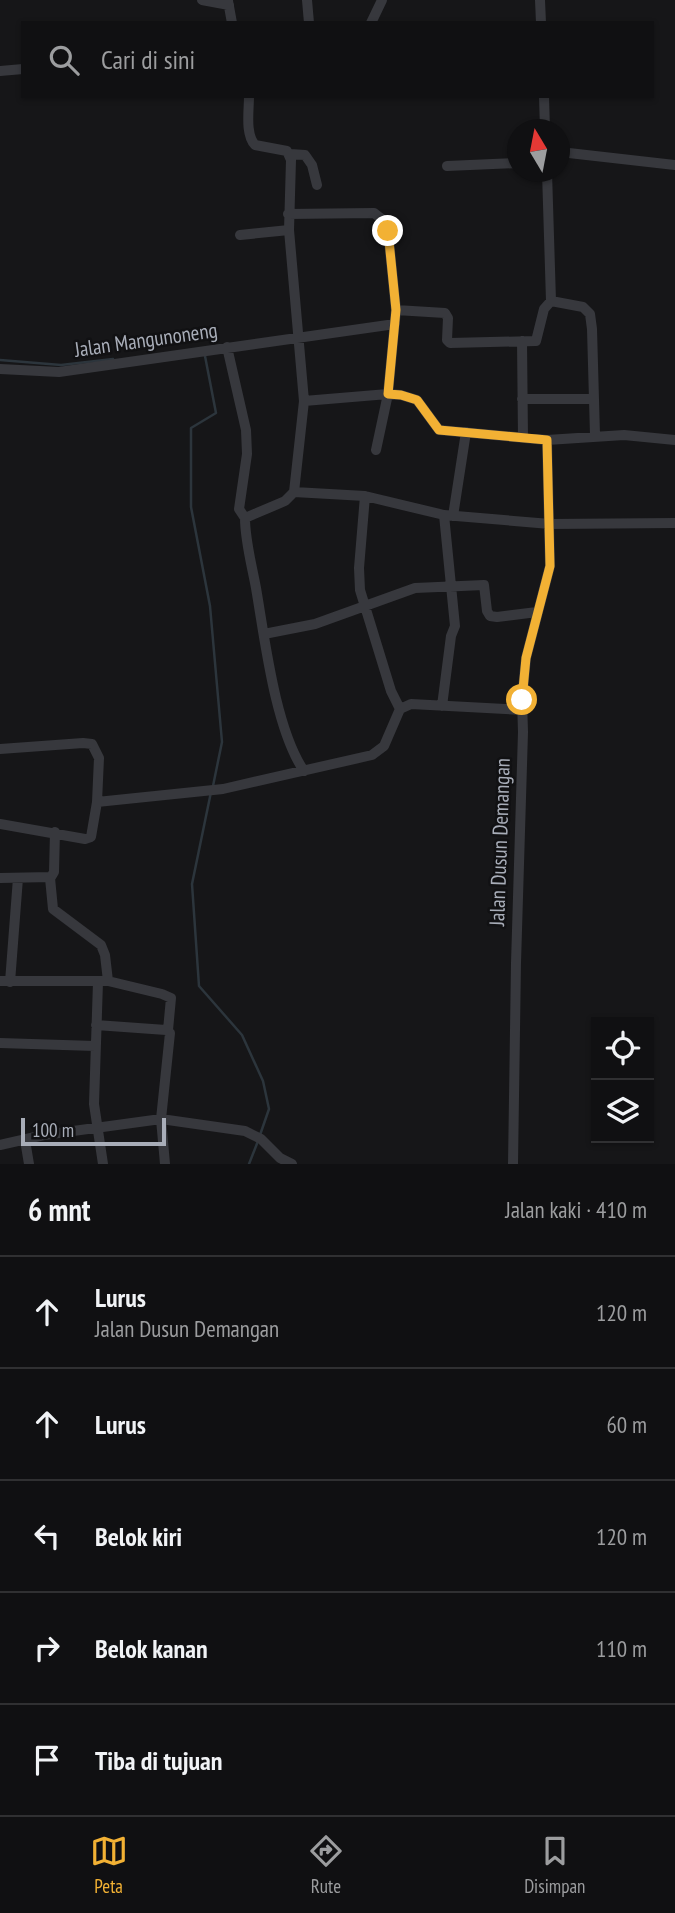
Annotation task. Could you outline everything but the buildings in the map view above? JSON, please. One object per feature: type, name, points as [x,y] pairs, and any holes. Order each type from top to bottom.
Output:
[{"type":"street","points":[[202,0],[228,3],[232,21]]},
{"type":"street","points":[[307,0],[309,21]]},
{"type":"street","points":[[372,21],[382,0]]},
{"type":"street","points":[[540,0],[541,21]]},
{"type":"street","points":[[0,71],[21,69]]},
{"type":"street","points":[[248,98],[252,142],[290,154],[305,155],[309,159],[317,185]]},
{"type":"street","points":[[544,98],[545,119]]},
{"type":"street","points":[[570,153],[675,165]]},
{"type":"street","points":[[245,519],[285,501],[294,492],[304,401],[288,214],[290,154]]},
{"type":"street","points":[[447,166],[507,163]]},
{"type":"street","points":[[396,310],[444,312],[448,318],[447,340],[450,343],[537,340],[544,309],[551,301],[547,182]]},
{"type":"street","points":[[288,214],[374,213],[383,220],[388,231],[396,310],[388,394],[376,450]]},
{"type":"street","points":[[240,234],[289,230]]},
{"type":"street","points":[[551,301],[583,307],[590,314],[594,435]]},
{"type":"street","name":"Jalan Mangunoneng","points":[[0,369],[59,372],[395,324]]},
{"type":"street","points":[[522,341],[523,438]]},
{"type":"street","points":[[227,347],[246,430],[247,454],[239,509],[245,519],[264,634],[285,728],[296,760],[304,771]]},
{"type":"street","points":[[304,401],[401,395],[417,400],[424,406],[437,429],[547,440],[594,435],[675,440]]},
{"type":"street","points":[[522,400],[593,399]]},
{"type":"street","points":[[442,706],[451,636],[455,626],[449,516],[466,432]]},
{"type":"street","name":"Jalan Dusun Demangan","points":[[513,1164],[522,710],[526,658],[549,576],[547,440]]},
{"type":"street","points":[[294,492],[365,496],[449,516],[550,524],[675,523]]},
{"type":"street","points":[[365,496],[359,580],[391,691],[400,709]]},
{"type":"street","points":[[264,634],[315,624],[415,588],[484,585],[487,611],[493,617],[537,612]]},
{"type":"street","points":[[97,802],[223,789],[377,752],[386,742],[400,709],[411,704],[522,710]]},
{"type":"street","points":[[0,749],[92,744],[99,758],[97,802],[91,837],[85,839],[0,824]]},
{"type":"street","points":[[55,832],[54,872],[50,878],[53,909],[103,949],[103,981],[96,1025],[94,1104],[103,1164]]},
{"type":"street","points":[[0,877],[50,878]]},
{"type":"street","points":[[18,878],[5,981],[103,981],[170,997],[168,1030],[171,1038],[162,1119],[164,1164]]},
{"type":"street","points":[[96,1025],[168,1030]]},
{"type":"street","points":[[0,1043],[95,1046]]},
{"type":"street","points":[[0,1145],[162,1119],[245,1131],[261,1139],[280,1158],[292,1164]]},
{"type":"street","points":[[25,1140],[29,1164]]},
{"type":"waterway","points":[[205,356],[216,413],[191,428],[191,507],[210,606],[222,742],[213,786]]},
{"type":"waterway","points":[[0,360],[61,365],[113,359]]},
{"type":"waterway","points":[[211,792],[192,884],[199,986],[242,1035],[263,1081],[269,1109],[260,1135]]},
{"type":"waterway","points":[[249,1164],[258,1141]]},
{"type":"route","points":[[388,231],[396,310],[388,394],[417,400],[439,430],[547,440],[550,566],[526,658],[522,700]]}]
